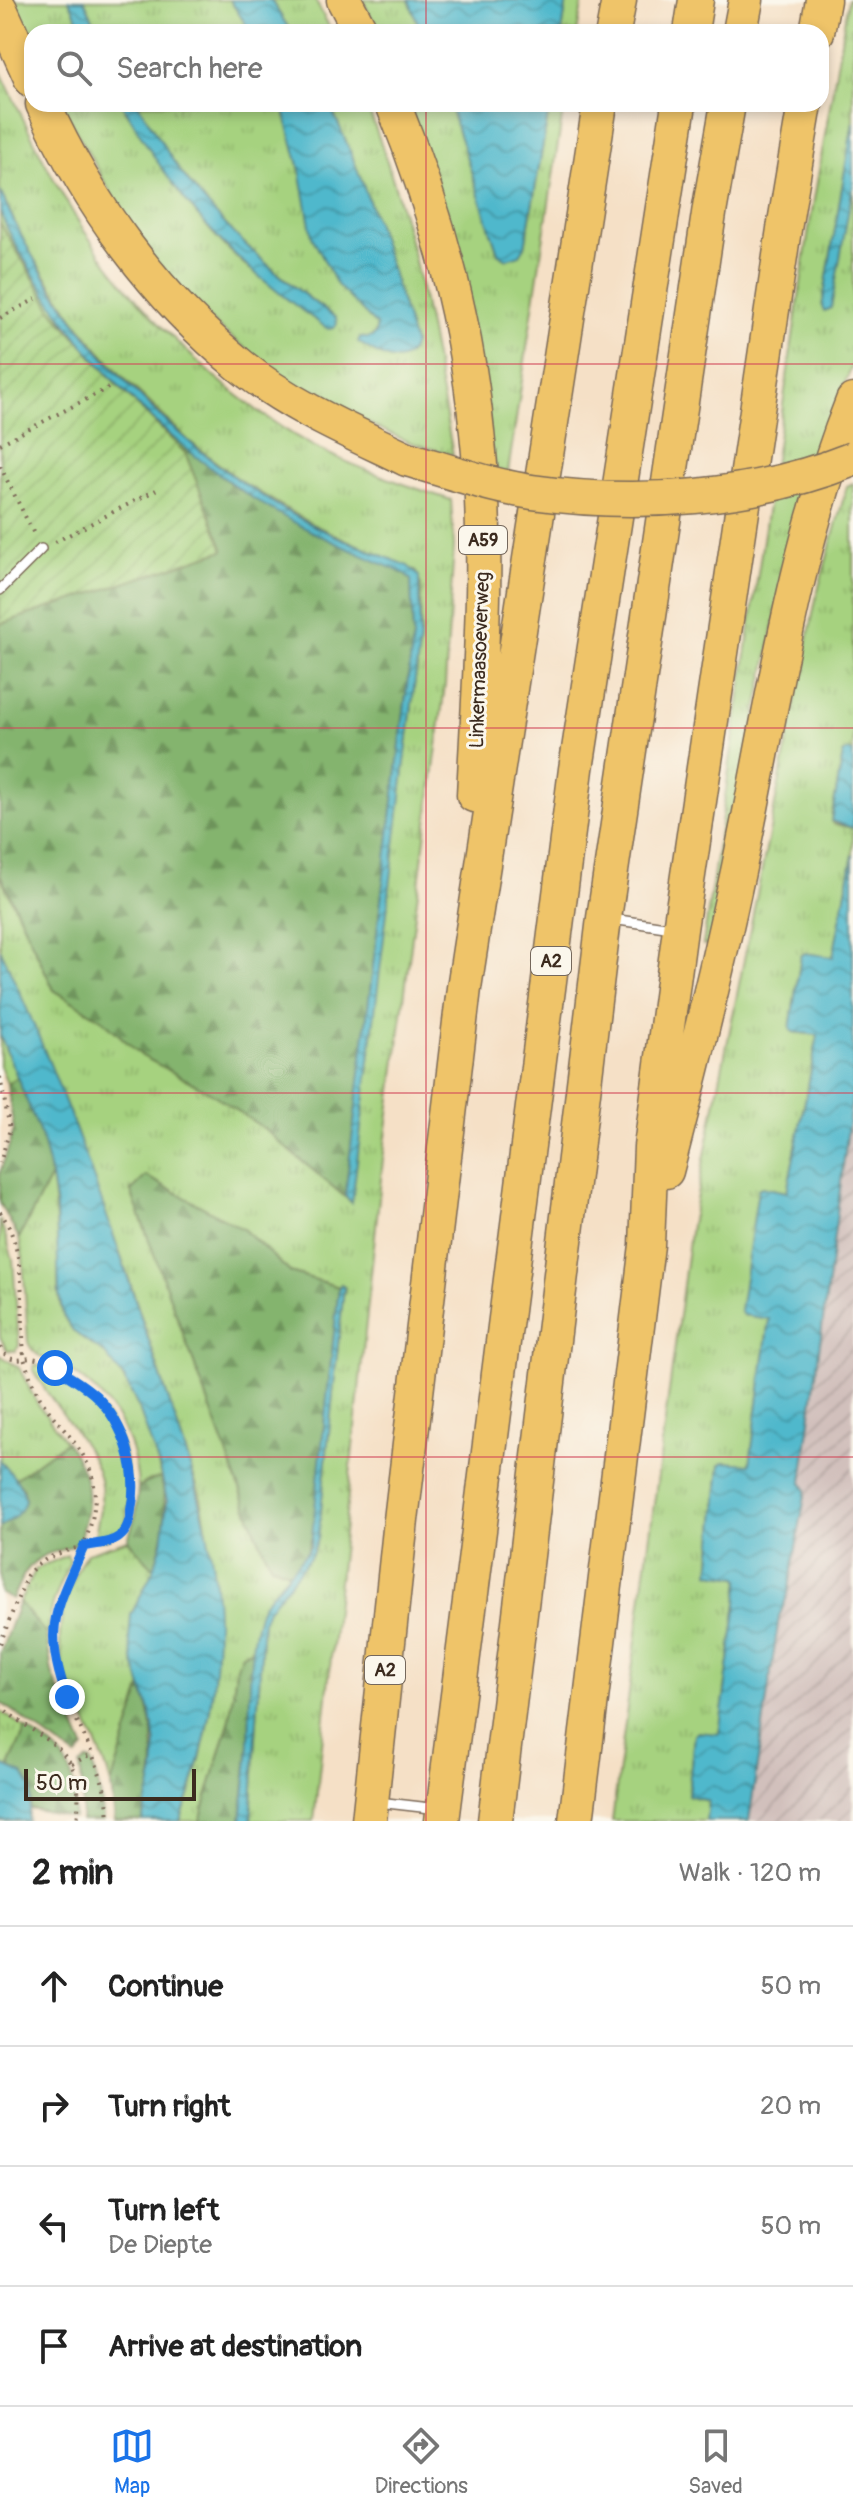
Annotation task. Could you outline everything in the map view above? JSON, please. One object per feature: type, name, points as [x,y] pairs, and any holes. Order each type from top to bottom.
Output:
[{"type":"highway","points":[[344,0],[357,24]]},
{"type":"highway","points":[[614,24],[619,0]]},
{"type":"highway","points":[[692,24],[696,0]]},
{"type":"highway","points":[[742,24],[746,0]]},
{"type":"highway","points":[[818,24],[823,0]]},
{"type":"highway","points":[[0,9],[24,62]]},
{"type":"highway","points":[[47,112],[109,222],[148,273],[199,328],[242,367],[294,402],[407,459],[529,491],[593,499],[658,499],[779,483],[853,459]]},
{"type":"highway","name":"Linkermaasoeverweg","points":[[396,112],[435,220],[451,281],[464,341],[478,443],[483,546],[480,692],[464,988]]},
{"type":"highway","name":"A2","points":[[370,1811],[464,988],[599,112]]},
{"type":"highway","name":"A2","points":[[443,1816],[576,769],[678,112]]},
{"type":"highway","name":"A2","points":[[495,1821],[604,918],[707,223],[727,112]]},
{"type":"highway","points":[[576,1821],[647,1245],[651,1147],[680,929],[781,244],[804,112]]},
{"type":"highway","points":[[647,1245],[723,947],[796,587],[835,447],[853,401]]},
{"type":"lane","points":[[0,590],[41,549]]},
{"type":"lane","points":[[604,918],[680,929]]},
{"type":"lane","points":[[370,1811],[443,1816]]},
{"type":"path","points":[[0,318],[36,299]]},
{"type":"path","points":[[0,444],[108,388]]},
{"type":"path","points":[[0,466],[41,549],[156,490]]},
{"type":"path","points":[[0,1077],[10,1129],[0,1163]]},
{"type":"path","points":[[0,1212],[14,1240],[18,1258],[24,1358],[29,1374],[41,1399],[88,1464],[94,1483],[95,1502],[84,1546],[58,1604],[53,1652],[67,1697],[104,1782],[109,1821]]},
{"type":"path","points":[[0,1347],[3,1353],[14,1359],[39,1361],[55,1368],[96,1396],[115,1420],[128,1449],[133,1473],[129,1524],[121,1536],[111,1542],[84,1546],[44,1559],[27,1575],[0,1644]]},
{"type":"path","points":[[0,1706],[41,1735],[72,1764],[78,1775],[77,1821]]},
{"type":"path","points":[[72,1764],[93,1753]]},
{"type":"shaded area","points":[[853,984],[853,1821],[719,1821]]},
{"type":"green space","points":[[13,0],[69,0],[80,24],[24,24]]},
{"type":"green space","points":[[84,0],[230,0],[246,24],[95,24]]},
{"type":"green space","points":[[271,0],[315,0],[328,24],[286,24]]},
{"type":"green space","points":[[363,0],[409,0],[418,24],[374,24]]},
{"type":"green space","points":[[567,0],[583,0],[578,24],[563,24]]},
{"type":"green space","points":[[848,0],[853,0],[853,122],[822,307],[853,186],[853,364],[819,443],[796,514],[710,946],[703,945],[809,229]]},
{"type":"green space","points":[[0,70],[50,173],[85,232],[134,296],[194,358],[228,388],[297,437],[361,468],[451,500],[454,546],[445,685],[383,1159],[314,1821],[251,1821],[263,1620],[265,1612],[311,1556],[318,1539],[344,1287],[290,1272],[243,1229],[131,1191],[257,1535],[271,1565],[290,1573],[262,1605],[252,1649],[242,1654],[236,1669],[230,1719],[200,1821],[180,1821],[204,1741],[214,1661],[213,1580],[201,1498],[129,1279],[71,1117],[0,949],[0,875],[54,990],[103,1020],[142,1056],[209,1091],[263,1128],[351,1202],[420,638],[421,585],[415,571],[312,524],[242,482],[189,441],[122,376],[74,319],[27,248],[0,191]]},
{"type":"green space","points":[[65,112],[127,112],[193,210],[226,248],[264,279],[336,318],[273,269],[216,214],[176,165],[143,112],[284,112],[300,169],[376,325],[373,335],[358,342],[414,343],[366,191],[333,112],[369,112],[408,233],[453,455],[409,442],[302,393],[206,317],[157,263],[121,211]]},
{"type":"green space","points":[[412,112],[452,112],[498,253],[507,259],[525,247],[549,112],[563,112],[508,472],[496,470]]},
{"type":"green space","points":[[0,210],[21,253],[67,326],[54,313],[0,223]]},
{"type":"green space","points":[[0,223],[54,313],[116,384],[185,453],[224,550],[0,624]]},
{"type":"green space","points":[[152,420],[236,488],[310,530],[403,573],[411,580],[413,637],[345,1197],[263,1128],[208,1091],[142,1056],[103,1020],[54,990],[0,874],[0,624],[224,550],[185,453]]},
{"type":"green space","points":[[853,483],[853,752],[843,754],[831,821],[853,828],[853,855],[833,958],[805,953],[801,956],[790,1029],[818,1035],[787,1192],[762,1187],[758,1189],[743,1315],[769,1318],[750,1465],[724,1462],[720,1465],[710,1573],[738,1577],[740,1581],[719,1735],[697,1732],[694,1735],[688,1795],[708,1801],[706,1821],[612,1821],[691,1225],[817,594],[847,486]]},
{"type":"green space","points":[[0,1035],[18,1077],[7,1084],[0,1066]]},
{"type":"green space","points":[[18,1077],[41,1136],[51,1176],[19,1238],[0,1203],[0,1173],[14,1130],[7,1084]]},
{"type":"green space","points":[[51,1176],[61,1309],[72,1328],[104,1352],[113,1363],[140,1412],[154,1448],[161,1479],[150,1480],[138,1487],[131,1450],[116,1416],[93,1388],[62,1366],[38,1355],[28,1342],[19,1238]]},
{"type":"green space","points":[[146,1176],[243,1229],[290,1272],[339,1287],[312,1536],[307,1552],[290,1573],[271,1565],[257,1535],[131,1191]]},
{"type":"green space","points":[[0,1220],[13,1259],[19,1346],[15,1351],[7,1350],[0,1337]]},
{"type":"green space","points":[[0,1355],[19,1368],[37,1403],[66,1442],[15,1479],[0,1460]]},
{"type":"green space","points":[[34,1365],[63,1377],[94,1401],[116,1432],[123,1448],[128,1484],[126,1524],[109,1539],[100,1540],[95,1535],[101,1498],[98,1471],[33,1370]]},
{"type":"green space","points":[[66,1442],[79,1462],[86,1483],[87,1505],[81,1536],[74,1545],[45,1555],[33,1563],[12,1599],[0,1593],[0,1527],[19,1512],[25,1500],[25,1493],[15,1479]]},
{"type":"green space","points":[[161,1479],[165,1513],[154,1569],[128,1540],[136,1513],[138,1487]]},
{"type":"green space","points":[[128,1540],[154,1569],[131,1615],[133,1660],[142,1685],[111,1785],[64,1669],[60,1645],[61,1620],[69,1592],[87,1553]]},
{"type":"green space","points":[[67,1555],[70,1561],[53,1603],[46,1634],[19,1602],[36,1569]]},
{"type":"green space","points":[[19,1602],[46,1634],[52,1673],[84,1748],[76,1757],[0,1702],[0,1653]]},
{"type":"green space","points":[[252,1649],[249,1745],[241,1821],[200,1821],[230,1719],[236,1669],[242,1654]]},
{"type":"green space","points":[[142,1685],[153,1737],[151,1786],[142,1821],[115,1821],[111,1785]]},
{"type":"green space","points":[[0,1711],[26,1729],[8,1768],[0,1764]]},
{"type":"green space","points":[[26,1729],[52,1747],[67,1764],[74,1787],[74,1818],[30,1809],[29,1783],[22,1775],[8,1768]]},
{"type":"green space","points":[[88,1760],[98,1783],[103,1821],[81,1821],[83,1792],[80,1766]]},
{"type":"water","points":[[69,0],[84,0],[95,24],[80,24]]},
{"type":"water","points":[[230,0],[271,0],[286,24],[246,24]]},
{"type":"water","points":[[409,0],[567,0],[563,24],[418,24]]},
{"type":"water","points":[[127,112],[143,112],[175,164],[215,213],[272,269],[336,318],[334,328],[328,329],[283,296],[221,241],[185,200]]},
{"type":"water","points":[[284,112],[333,112],[366,191],[414,343],[404,358],[390,359],[358,342],[360,337],[370,338],[374,335],[376,325],[337,285],[312,237],[300,169]]},
{"type":"water","points":[[452,112],[549,112],[525,247],[520,255],[507,259],[498,253]]},
{"type":"water","points":[[853,122],[853,186],[831,308],[824,311],[822,307]]},
{"type":"water","points":[[0,191],[23,240],[81,329],[150,406],[188,441],[270,501],[324,531],[408,566],[419,576],[420,638],[352,1203],[345,1196],[413,637],[411,580],[403,573],[275,512],[206,464],[151,418],[101,366],[57,310],[6,226],[0,210]]},
{"type":"water","points":[[853,752],[853,828],[831,821],[843,754]]},
{"type":"water","points":[[853,855],[853,1090],[802,1482],[806,1490],[788,1594],[779,1617],[749,1821],[706,1821],[708,1801],[688,1795],[694,1735],[697,1732],[719,1734],[740,1581],[738,1577],[710,1573],[720,1465],[724,1462],[750,1464],[769,1319],[743,1315],[740,1311],[758,1189],[762,1187],[787,1192],[818,1035],[790,1029],[801,956],[805,953],[833,957]]},
{"type":"water","points":[[0,949],[63,1097],[101,1198],[185,1448],[210,1546],[217,1614],[215,1667],[203,1745],[180,1821],[142,1821],[154,1772],[156,1743],[129,1638],[131,1615],[154,1569],[162,1543],[167,1501],[160,1469],[139,1409],[124,1378],[104,1353],[74,1332],[63,1315],[51,1176],[41,1136],[0,1035]]},
{"type":"water","points":[[341,1284],[344,1287],[318,1539],[311,1556],[263,1620],[251,1821],[241,1821],[248,1751],[250,1672],[257,1621],[262,1605],[311,1545]]},
{"type":"water","points":[[0,1460],[16,1479],[24,1495],[24,1503],[13,1518],[0,1527]]},
{"type":"water","points":[[0,1764],[23,1774],[32,1789],[28,1821],[0,1821]]},
{"type":"route","points":[[55,1368],[96,1396],[115,1420],[128,1449],[133,1473],[129,1524],[121,1536],[111,1542],[84,1546],[58,1604],[53,1652],[67,1697]]}]
